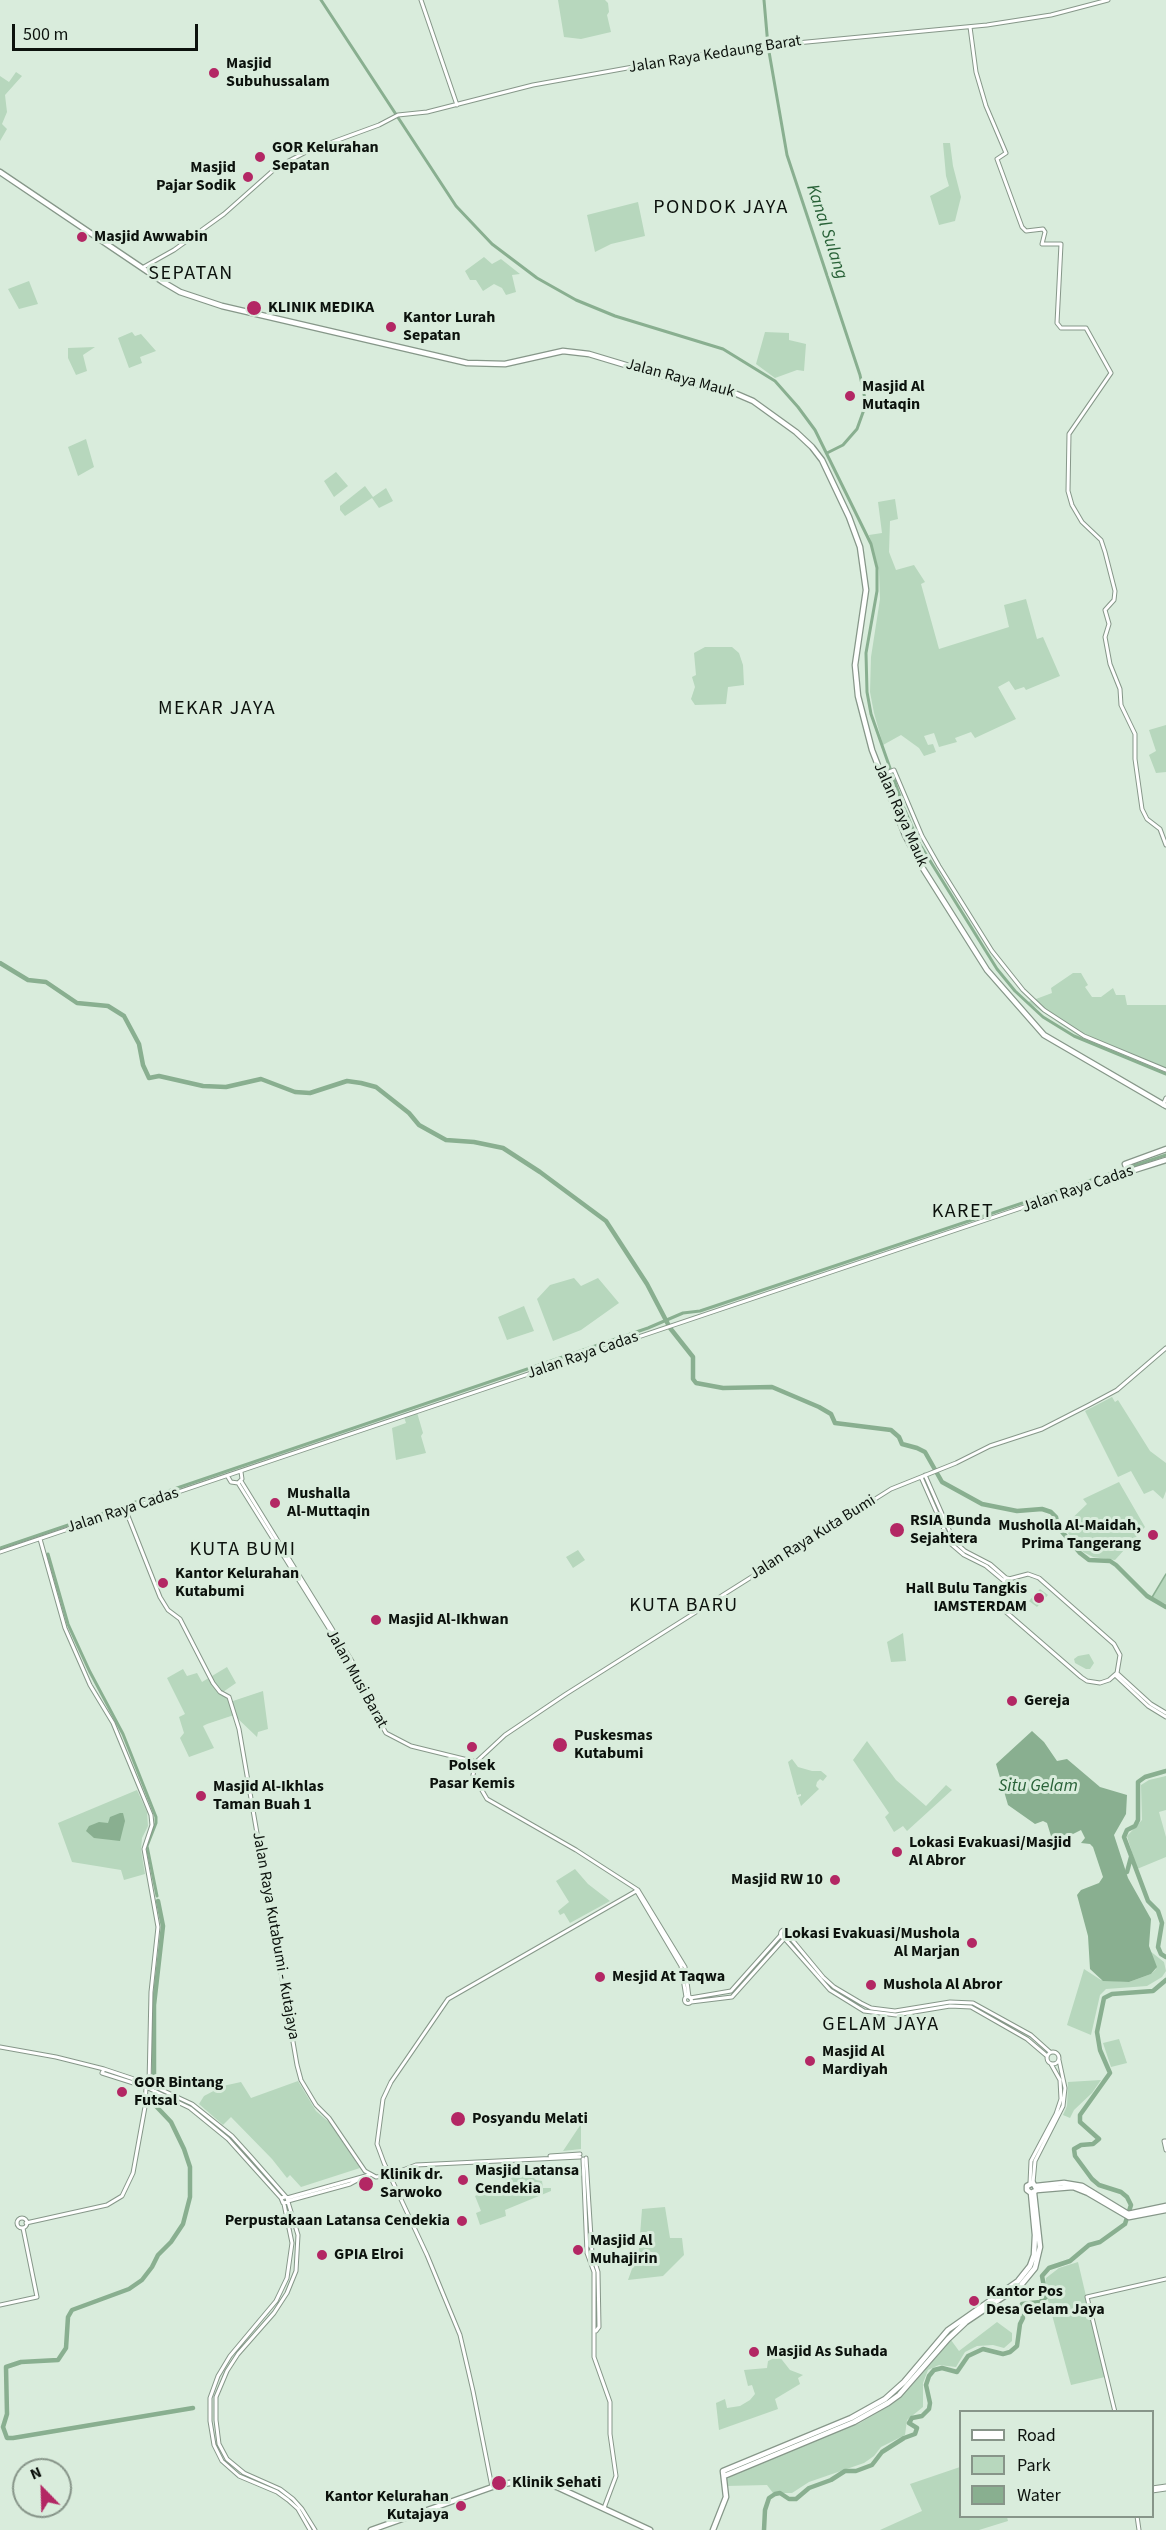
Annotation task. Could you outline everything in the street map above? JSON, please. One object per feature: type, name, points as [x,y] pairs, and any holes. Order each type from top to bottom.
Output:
[{"type":"main road","name":"Jalan Raya Mauk","points":[[0,172],[117,253],[187,294],[240,311],[468,363],[499,364],[559,352],[581,352],[682,382],[732,392],[767,411],[796,432],[814,450],[846,509],[858,540],[864,563],[866,590],[856,659],[856,680],[867,735],[905,835],[922,867],[997,982],[1048,1038],[1164,1105]]},
{"type":"main road","name":"Jalan Raya Cadas","points":[[1127,1168],[1166,1149]]},
{"type":"main road","name":"Jalan Raya Cadas","points":[[1127,1168],[1166,1160]]},
{"type":"main road","points":[[713,2530],[726,2497],[724,2474],[863,2418],[899,2395],[952,2335],[1029,2278],[1035,2268],[1040,2235],[1033,2188],[1073,2187],[1128,2215],[1166,2208]]},
{"type":"main road","points":[[371,2530],[492,2487],[517,2481],[539,2481],[557,2487],[650,2530]]},
{"type":"street","points":[[421,0],[457,105]]},
{"type":"street","name":"Jalan Raya Kedaung Barat","points":[[142,268],[174,250],[224,214],[282,164],[394,117],[427,112],[572,78],[734,50],[970,27],[1051,15],[1108,0]]},
{"type":"street","points":[[970,27],[976,72],[986,106],[1006,153],[997,159],[1022,227],[1026,231],[1043,229],[1045,232],[1042,244],[1061,244],[1057,323],[1061,328],[1086,328],[1112,374],[1069,434],[1067,478],[1072,505],[1087,528],[1101,540],[1115,591],[1113,602],[1105,610],[1109,622],[1105,637],[1110,664],[1118,683],[1121,705],[1135,734],[1135,759],[1142,810],[1149,822],[1161,829],[1166,845]]},
{"type":"street","points":[[883,774],[894,770],[922,836],[1008,974],[1044,1010],[1075,1030],[1092,1040],[1166,1070]]},
{"type":"street","points":[[1164,1105],[1166,1098]]},
{"type":"street","name":"Jalan Raya Cadas","points":[[0,1552],[678,1324],[1127,1168]]},
{"type":"street","name":"Jalan Raya Kuta Bumi","points":[[476,1762],[515,1728],[891,1489],[990,1446],[1042,1429],[1089,1406],[1117,1390],[1166,1348]]},
{"type":"street","points":[[239,1482],[241,1472]]},
{"type":"street","points":[[925,1475],[950,1543],[964,1555],[986,1566],[1006,1581]]},
{"type":"street","name":"Jalan Musi Barat","points":[[228,1477],[231,1482],[239,1482],[307,1591],[354,1667],[350,1670],[387,1732],[411,1746],[476,1762]]},
{"type":"street","name":"Jalan Raya Kutabumi - Kutajaya","points":[[126,1510],[165,1605],[180,1619],[213,1683],[220,1692],[228,1697],[242,1739],[279,1969],[299,2074],[316,2105],[329,2118],[369,2175]]},
{"type":"street","points":[[0,2305],[37,2297],[23,2228],[26,2223],[107,2205],[122,2196],[127,2189],[133,2173],[148,2086],[151,1992],[158,1927],[144,1849],[152,1825],[151,1815],[113,1723],[90,1685],[65,1628],[40,1539]]},
{"type":"street","points":[[1028,1574],[1035,1576],[1048,1586],[1114,1644],[1120,1655],[1116,1674],[1100,1683],[1087,1681],[1081,1677],[1006,1612],[1001,1598],[1006,1581],[1028,1574]]},
{"type":"street","points":[[1116,1674],[1148,1706],[1166,1715]]},
{"type":"street","points":[[476,1762],[473,1775],[487,1799],[576,1850],[637,1890],[685,1967],[689,1998],[732,1991],[784,1937]]},
{"type":"street","points":[[492,2487],[460,2335],[427,2255],[381,2155],[377,2138],[384,2097],[444,2003],[467,1987],[637,1890]]},
{"type":"street","points":[[784,1937],[834,1988],[871,2008],[896,2011],[950,2002],[973,2003],[1031,2035],[1050,2052],[1057,2053],[1065,2084],[1065,2099],[1035,2161],[1033,2188]]},
{"type":"street","points":[[784,1937],[830,1990],[864,2011],[896,2015],[950,2006],[971,2007],[1028,2039],[1047,2056],[1060,2080],[1061,2099],[1056,2114],[1031,2161],[1033,2188]]},
{"type":"street","points":[[0,2047],[46,2055],[103,2071],[148,2086],[191,2106],[214,2120],[286,2200],[298,2235],[296,2271],[287,2293],[274,2313],[226,2371],[216,2397],[216,2420],[219,2444],[226,2459],[244,2473],[280,2489],[293,2499],[315,2530]]},
{"type":"street","points":[[1047,2056],[1050,2052]]},
{"type":"street","points":[[1051,2064],[1059,2060]]},
{"type":"street","points":[[1166,2141],[1164,2141],[1166,2150]]},
{"type":"street","points":[[286,2200],[369,2175],[389,2174],[401,2168],[416,2165],[481,2160],[582,2157],[592,2253],[597,2266],[594,2357],[610,2402],[610,2434],[616,2476],[604,2508]]},
{"type":"street","points":[[286,2200],[292,2243],[287,2278],[276,2301],[222,2368],[210,2398],[210,2421],[214,2445],[222,2461],[239,2476],[277,2492],[288,2500],[298,2509],[310,2530]]},
{"type":"street","points":[[587,2208],[587,2253],[594,2270],[597,2294]]},
{"type":"street","points":[[23,2228],[18,2226],[18,2221],[24,2219],[26,2223]]},
{"type":"street","points":[[587,2253],[592,2253]]},
{"type":"street","points":[[1115,2410],[1087,2297],[1166,2279]]},
{"type":"green space","points":[[558,0],[605,0],[608,3],[607,15],[611,32],[581,39],[564,37]]},
{"type":"green space","points":[[16,72],[22,76],[5,95],[7,112],[2,124],[7,129],[0,141],[0,76],[9,82]]},
{"type":"green space","points":[[943,143],[950,143],[961,197],[955,221],[939,225],[930,196],[949,186]]},
{"type":"green space","points":[[638,202],[645,236],[611,244],[595,252],[587,215]]},
{"type":"green space","points":[[484,257],[492,264],[501,259],[520,274],[512,275],[516,292],[506,295],[502,288],[494,284],[483,291],[476,280],[470,280],[465,271]]},
{"type":"green space","points":[[29,281],[38,304],[19,309],[8,289]]},
{"type":"green space","points":[[132,332],[135,336],[141,334],[156,351],[140,357],[142,363],[129,368],[118,338]]},
{"type":"green space","points":[[765,332],[789,333],[789,340],[806,344],[804,371],[797,370],[775,378],[756,364]]},
{"type":"green space","points":[[95,347],[83,355],[87,371],[76,375],[68,358],[68,348]]},
{"type":"green space","points":[[86,439],[94,467],[78,476],[68,447]]},
{"type":"green space","points":[[336,472],[348,486],[334,497],[324,481]]},
{"type":"green space","points":[[365,486],[373,497],[386,488],[393,501],[379,508],[372,498],[345,516],[340,506]]},
{"type":"green space","points":[[895,499],[898,519],[890,521],[889,552],[896,570],[914,565],[925,582],[921,584],[939,649],[1009,627],[1004,605],[1026,599],[1037,639],[1043,637],[1060,676],[1026,690],[1024,687],[1015,690],[1009,681],[998,687],[1016,719],[975,738],[971,732],[955,738],[957,742],[939,747],[934,733],[924,736],[928,745],[933,744],[936,752],[924,756],[919,748],[901,735],[883,745],[870,692],[871,657],[880,599],[879,571],[869,535],[882,533],[878,502]]},
{"type":"green space","points":[[705,647],[732,647],[739,653],[743,665],[744,685],[728,687],[726,704],[695,705],[691,699],[695,687],[692,677],[696,675],[694,653]]},
{"type":"green space","points":[[1166,725],[1166,772],[1156,773],[1149,755],[1156,751],[1149,730]]},
{"type":"green space","points":[[1073,973],[1081,973],[1088,985],[1085,987],[1092,997],[1101,997],[1113,988],[1116,995],[1125,995],[1127,1005],[1166,1005],[1166,1074],[1084,1040],[1028,1002],[1052,993],[1051,988]]},
{"type":"green space","points":[[574,1278],[581,1286],[598,1278],[619,1303],[581,1330],[553,1341],[537,1299],[550,1285]]},
{"type":"green space","points":[[524,1306],[534,1331],[507,1340],[498,1317]]},
{"type":"green space","points":[[1112,1397],[1115,1402],[1118,1400],[1150,1451],[1166,1463],[1166,1491],[1163,1499],[1153,1490],[1144,1494],[1131,1471],[1118,1477],[1085,1411]]},
{"type":"green space","points":[[416,1409],[426,1453],[396,1460],[392,1428],[406,1423],[403,1414]]},
{"type":"green space","points":[[1119,1482],[1145,1527],[1115,1560],[1093,1557],[1083,1552],[1063,1527],[1087,1504],[1083,1499]]},
{"type":"green space","points":[[578,1550],[585,1560],[573,1568],[566,1557]]},
{"type":"green space","points":[[1166,1575],[1166,1604],[1152,1598]]},
{"type":"green space","name":"Hall Bulu Tangkis IAMSTERDAM","points":[[1040,1589],[1048,1595],[1037,1607],[1029,1601]]},
{"type":"green space","points":[[903,1633],[906,1661],[891,1662],[887,1642]]},
{"type":"green space","points":[[1089,1654],[1094,1663],[1090,1669],[1075,1663],[1074,1659],[1078,1656]]},
{"type":"green space","points":[[227,1667],[236,1683],[223,1692],[230,1702],[263,1691],[268,1729],[258,1732],[257,1737],[234,1715],[207,1724],[203,1726],[214,1748],[189,1757],[180,1738],[184,1733],[179,1717],[185,1714],[167,1678],[183,1669],[187,1676],[197,1673],[202,1682]]},
{"type":"green space","points":[[867,1741],[896,1780],[926,1806],[946,1785],[952,1790],[907,1831],[903,1826],[894,1832],[885,1817],[889,1813],[853,1760]]},
{"type":"green space","points":[[792,1759],[798,1767],[821,1771],[827,1776],[823,1781],[820,1779],[817,1782],[816,1786],[819,1789],[801,1806],[798,1797],[801,1794],[797,1795],[788,1762]]},
{"type":"green space","points":[[1166,1776],[1166,1810],[1159,1812],[1166,1837],[1166,1857],[1137,1869],[1127,1836],[1142,1820],[1141,1785],[1149,1780]]},
{"type":"green space","points":[[137,1790],[147,1812],[148,1826],[142,1838],[141,1850],[145,1874],[124,1880],[121,1870],[72,1862],[58,1823]]},
{"type":"green space","points":[[575,1869],[588,1884],[610,1901],[570,1923],[564,1913],[560,1915],[558,1911],[569,1902],[556,1881]]},
{"type":"green space","points":[[1150,1951],[1164,1962],[1166,1971],[1162,1977],[1147,1986],[1106,1989],[1100,1995],[1091,2035],[1067,2025],[1084,1969],[1101,1980],[1129,1982],[1151,1974],[1156,1969]]},
{"type":"green space","points":[[1119,2039],[1127,2063],[1111,2067],[1103,2043]]},
{"type":"green space","points":[[1101,2080],[1092,2093],[1074,2110],[1070,2118],[1063,2115],[1067,2106],[1068,2082]]},
{"type":"green space","points":[[298,2081],[316,2111],[330,2123],[360,2168],[301,2187],[290,2175],[287,2178],[231,2117],[223,2125],[199,2104],[204,2096],[223,2086],[241,2082],[251,2098]]},
{"type":"green space","points":[[581,2124],[581,2149],[563,2151]]},
{"type":"green space","points":[[525,2169],[536,2180],[542,2181],[543,2188],[551,2188],[551,2191],[505,2210],[506,2216],[480,2225],[476,2213],[481,2211],[475,2196],[511,2180],[512,2173]]},
{"type":"green space","points":[[665,2207],[670,2238],[682,2238],[684,2255],[663,2276],[628,2280],[639,2249],[642,2209]]},
{"type":"green space","points":[[1078,2262],[1105,2377],[1071,2385],[1045,2289],[1046,2278],[1059,2268]]},
{"type":"green space","points":[[997,2322],[1012,2333],[1012,2341],[1004,2348],[993,2345],[977,2346],[965,2352],[956,2367],[939,2365],[928,2370],[923,2383],[923,2407],[907,2420],[905,2435],[881,2447],[864,2463],[809,2482],[792,2493],[773,2493],[767,2485],[726,2486],[725,2476],[860,2423],[889,2406],[911,2386],[951,2340],[959,2351]]},
{"type":"green space","points":[[779,2356],[790,2370],[803,2375],[798,2378],[800,2384],[775,2399],[778,2409],[719,2430],[716,2403],[725,2399],[727,2408],[740,2406],[750,2400],[755,2394],[752,2385],[748,2386],[744,2370],[767,2368],[768,2361]]},
{"type":"green space","points":[[959,2467],[959,2518],[1007,2518],[1008,2521],[979,2530],[880,2530],[922,2511],[910,2484]]},
{"type":"water","name":"Situ Gelam","points":[[1032,1731],[1044,1742],[1057,1761],[1067,1759],[1100,1787],[1127,1795],[1126,1814],[1114,1835],[1128,1878],[1151,1919],[1149,1946],[1157,1967],[1151,1974],[1129,1982],[1103,1981],[1090,1969],[1088,1936],[1077,1895],[1081,1890],[1099,1883],[1103,1877],[1093,1847],[1090,1844],[1081,1843],[1085,1838],[1081,1830],[1073,1834],[1073,1839],[1065,1835],[1051,1836],[1047,1823],[1043,1821],[1035,1824],[1008,1805],[996,1764]]},
{"type":"water","points":[[123,1813],[125,1821],[120,1841],[94,1838],[86,1831],[89,1826],[99,1822],[108,1823],[110,1817]]},
{"type":"waterway","points":[[321,0],[456,206],[492,244],[537,278],[576,300],[615,316],[723,349],[775,381],[798,407],[815,430],[871,544],[877,568],[877,591],[866,653],[867,692],[871,714],[904,808],[919,843],[997,969],[1015,991],[1043,1017],[1074,1036],[1166,1074]]},
{"type":"waterway","name":"Kanal Sulang","points":[[764,0],[768,46],[787,155],[860,375],[866,404],[857,429],[843,445],[827,453]]},
{"type":"waterway","points":[[0,963],[28,980],[46,982],[77,1003],[108,1006],[124,1016],[139,1044],[143,1065],[149,1078],[159,1076],[203,1086],[226,1087],[261,1079],[295,1092],[310,1093],[347,1081],[361,1083],[376,1087],[409,1113],[419,1125],[446,1140],[474,1142],[503,1148],[540,1172],[606,1221],[647,1284],[670,1328],[693,1357],[693,1379],[696,1383],[723,1388],[772,1387],[819,1407],[831,1414],[835,1423],[891,1430],[899,1437],[902,1444],[925,1452],[942,1482],[982,1504],[1017,1511],[1042,1509],[1051,1512],[1056,1517],[1058,1527],[1080,1553],[1089,1560],[1110,1561],[1147,1596],[1166,1607]]},
{"type":"waterway","points":[[0,1548],[648,1328],[683,1313],[700,1311],[1166,1155]]},
{"type":"waterway","points":[[48,1554],[68,1624],[123,1734],[156,1817],[147,1846],[157,1896]]},
{"type":"waterway","points":[[1151,1599],[1166,1574]]},
{"type":"waterway","points":[[1166,1771],[1145,1777],[1138,1782],[1138,1820],[1135,1826],[1127,1830],[1124,1837],[1148,1901],[1158,1911],[1162,1923],[1158,1947],[1161,1954],[1166,1957]]},
{"type":"waterway","points":[[1127,1872],[1131,1857]]},
{"type":"waterway","points":[[154,2085],[154,2005],[163,1926],[158,1901]]},
{"type":"waterway","points":[[764,2530],[765,2510],[769,2498],[775,2494],[780,2493],[789,2499],[796,2499],[809,2488],[831,2480],[845,2471],[856,2471],[872,2465],[882,2452],[915,2434],[917,2428],[909,2423],[912,2418],[922,2416],[929,2409],[926,2385],[934,2370],[942,2368],[957,2372],[968,2356],[983,2349],[1003,2354],[1010,2352],[1017,2346],[1023,2318],[1020,2310],[1022,2304],[1040,2302],[1046,2297],[1042,2276],[1049,2268],[1070,2261],[1089,2245],[1100,2242],[1125,2224],[1131,2205],[1127,2197],[1121,2192],[1099,2185],[1092,2179],[1075,2156],[1074,2149],[1081,2145],[1093,2144],[1099,2139],[1080,2122],[1080,2115],[1110,2073],[1100,2050],[1097,2032],[1104,1998],[1112,1994],[1153,1991],[1166,1980]]},
{"type":"waterway","points":[[154,2092],[154,2104],[171,2122],[190,2167],[190,2197],[183,2224],[171,2242],[158,2255],[142,2280],[129,2289],[72,2310],[68,2317],[66,2348],[58,2360],[21,2362],[6,2367],[7,2414],[3,2427],[7,2438],[13,2438],[193,2408]]},
{"type":"place","name":"Masjid Subuhussalam","points":[[214,73]]},
{"type":"place","name":"GOR Kelurahan Sepatan","points":[[260,157]]},
{"type":"place","name":"Masjid Pajar Sodik","points":[[248,177]]},
{"type":"place","name":"Masjid Awwabin","points":[[82,237]]},
{"type":"place","name":"KLINIK MEDIKA","points":[[254,308]]},
{"type":"place","name":"Kantor Lurah Sepatan","points":[[391,327]]},
{"type":"place","name":"Masjid Al Mutaqin","points":[[850,396]]},
{"type":"place","name":"Mushalla Al-Muttaqin","points":[[275,1503]]},
{"type":"place","name":"RSIA Bunda Sejahtera","points":[[897,1530]]},
{"type":"place","name":"Musholla Al-Maidah, Prima Tangerang","points":[[1153,1535]]},
{"type":"place","name":"Kantor Kelurahan Kutabumi","points":[[163,1583]]},
{"type":"place","name":"Hall Bulu Tangkis IAMSTERDAM","points":[[1039,1598]]},
{"type":"place","name":"Masjid Al-Ikhwan","points":[[376,1620]]},
{"type":"place","name":"Gereja","points":[[1012,1701]]},
{"type":"place","name":"Puskesmas Kutabumi","points":[[560,1745]]},
{"type":"place","name":"Polsek Pasar Kemis","points":[[472,1747]]},
{"type":"place","name":"Masjid Al-Ikhlas Taman Buah 1","points":[[201,1796]]},
{"type":"place","name":"Lokasi Evakuasi/Masjid Al Abror","points":[[897,1852]]},
{"type":"place","name":"Masjid RW 10","points":[[835,1880]]},
{"type":"place","name":"Lokasi Evakuasi/Mushola Al Marjan","points":[[972,1943]]},
{"type":"place","name":"Mesjid At Taqwa","points":[[600,1977]]},
{"type":"place","name":"Mushola Al Abror","points":[[871,1985]]},
{"type":"place","name":"Masjid Al Mardiyah","points":[[810,2061]]},
{"type":"place","name":"GOR Bintang Futsal","points":[[122,2092]]},
{"type":"place","name":"Posyandu Melati","points":[[458,2119]]},
{"type":"place","name":"Masjid Latansa Cendekia","points":[[463,2180]]},
{"type":"place","name":"Klinik dr. Sarwoko","points":[[366,2184]]},
{"type":"place","name":"Perpustakaan Latansa Cendekia","points":[[462,2221]]},
{"type":"place","name":"Masjid Al Muhajirin","points":[[578,2250]]},
{"type":"place","name":"GPIA Elroi","points":[[322,2255]]},
{"type":"place","name":"Kantor Pos Desa Gelam Jaya","points":[[974,2301]]},
{"type":"place","name":"Masjid As Suhada","points":[[754,2352]]},
{"type":"place","name":"Klinik Sehati","points":[[499,2483]]},
{"type":"place","name":"Kantor Kelurahan Kutajaya","points":[[461,2506]]},
{"type":"district","name":"PONDOK JAYA","points":[[721,209]]},
{"type":"district","name":"SEPATAN","points":[[191,275]]},
{"type":"district","name":"MEKAR JAYA","points":[[217,710]]},
{"type":"district","name":"KARET","points":[[963,1213]]},
{"type":"district","name":"KUTA BUMI","points":[[243,1551]]},
{"type":"district","name":"KUTA BARU","points":[[684,1607]]},
{"type":"district","name":"GELAM JAYA","points":[[881,2026]]}]
